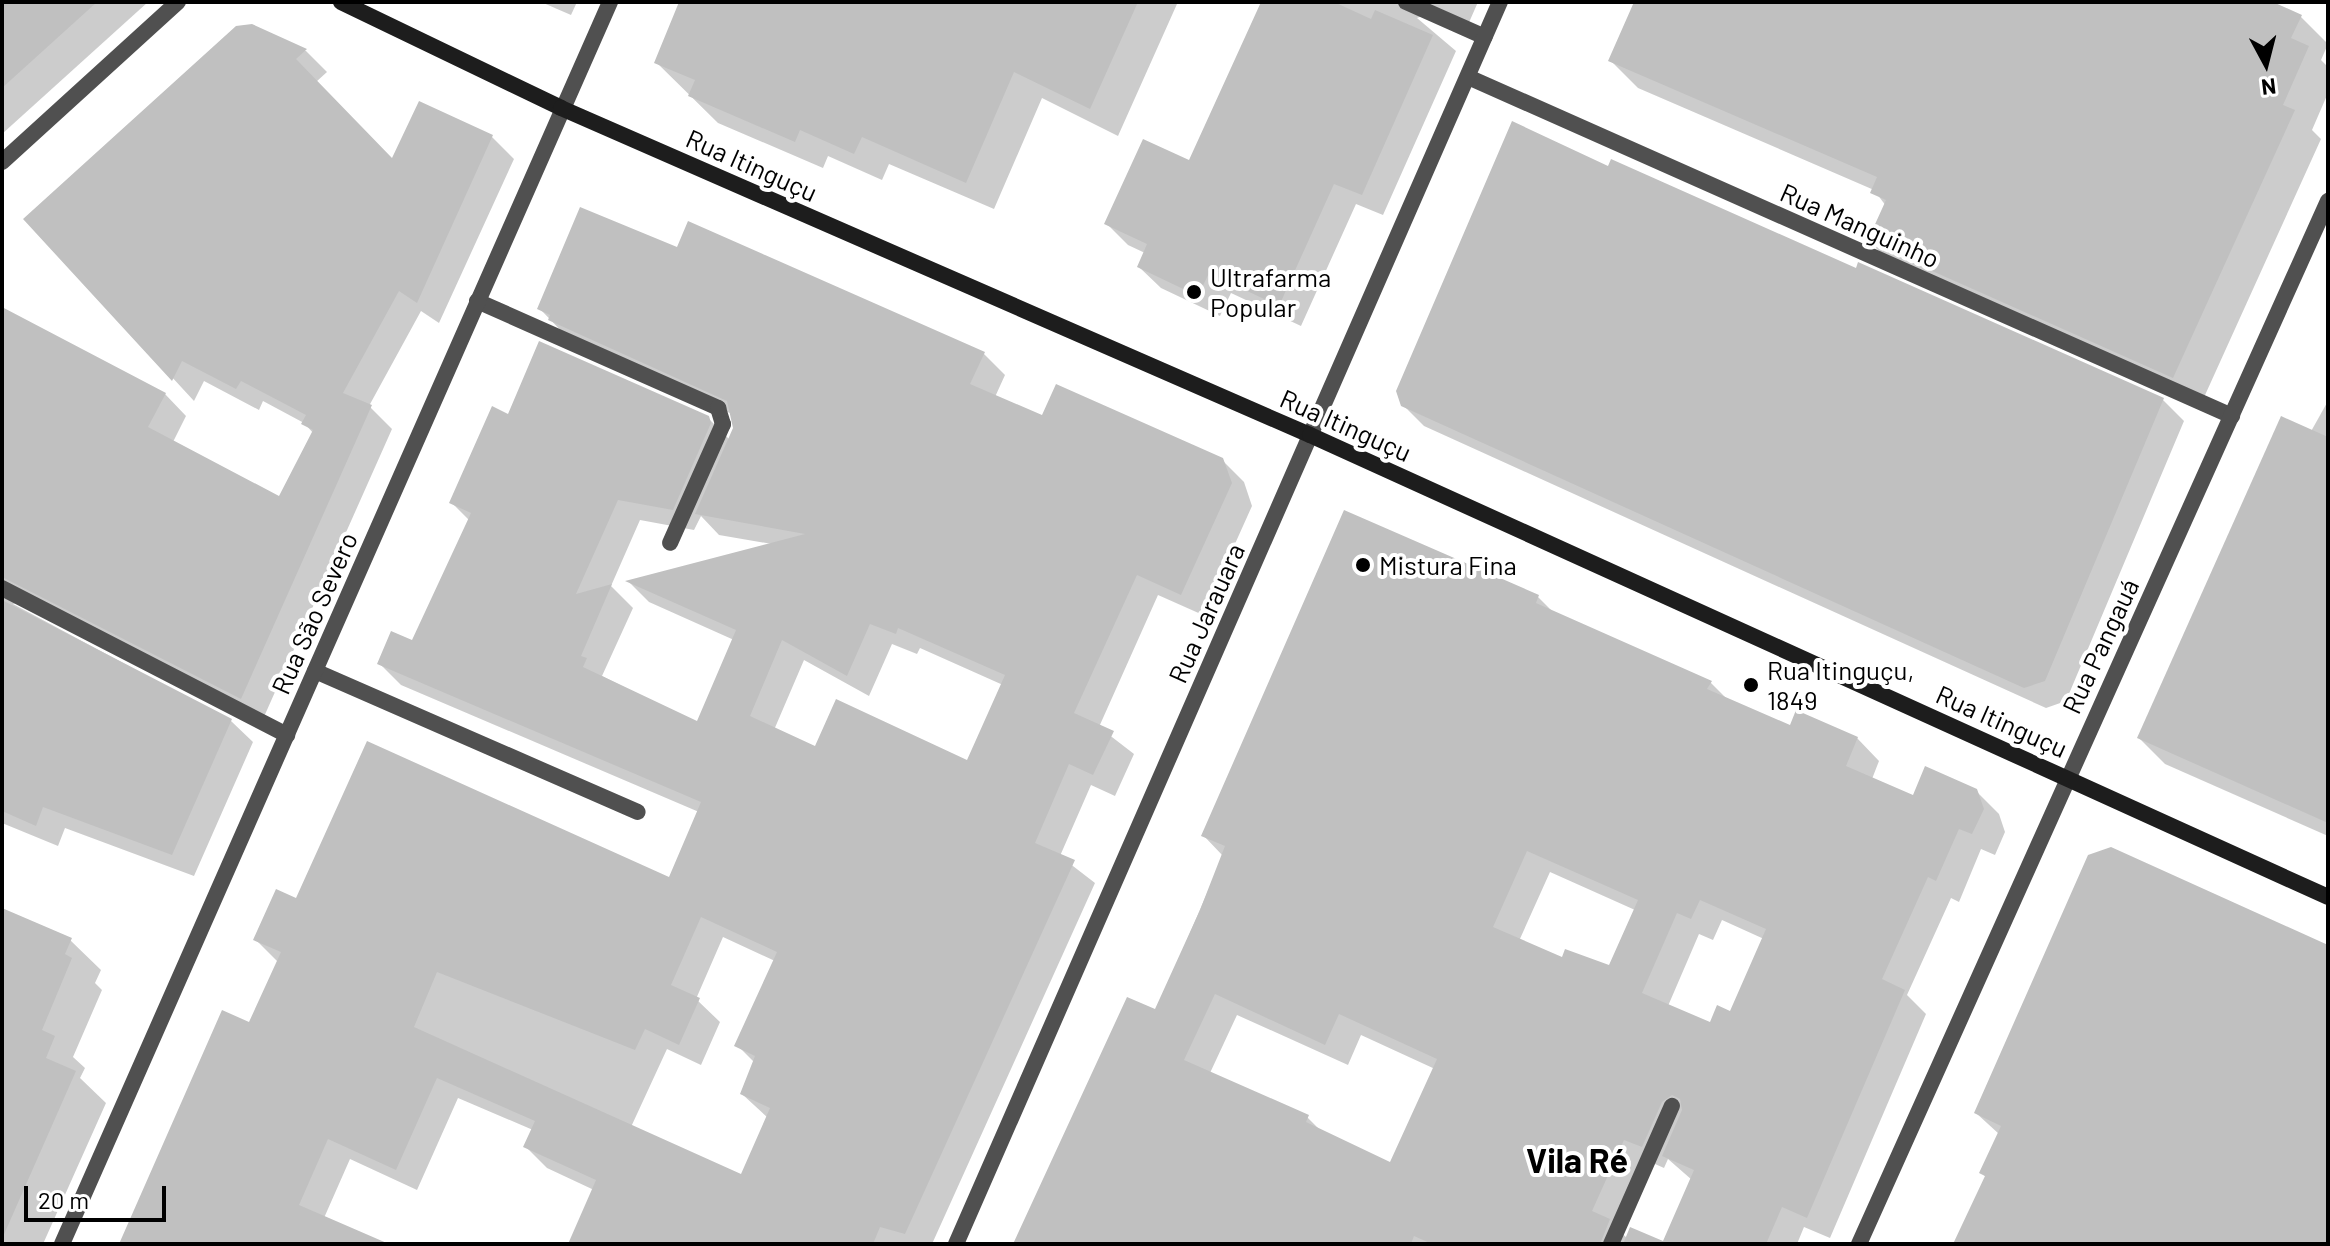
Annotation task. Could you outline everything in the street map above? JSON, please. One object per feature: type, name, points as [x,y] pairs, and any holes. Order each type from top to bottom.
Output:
[{"type":"main road","name":"Rua Itinguçu","points":[[341,2],[561,108],[1310,435],[2328,897]]},
{"type":"street","points":[[2,162],[178,2]]},
{"type":"street","name":"Rua São Severo","points":[[62,1244],[610,2]]},
{"type":"street","points":[[1406,2],[1485,37]]},
{"type":"street","name":"Rua Jarauara","points":[[956,1244],[1500,2]]},
{"type":"street","name":"Rua Manguinho","points":[[1468,77],[2232,416]]},
{"type":"street","name":"Rua Pangauá","points":[[1859,1244],[2066,777],[2328,201]]},
{"type":"street","points":[[477,301],[718,408],[723,424],[670,543]]},
{"type":"street","points":[[2,588],[287,735]]},
{"type":"street","points":[[315,671],[637,812]]},
{"type":"street","points":[[1611,1244],[1672,1106]]},
{"type":"building","points":[[2,2],[97,2],[2,88]]},
{"type":"building","points":[[679,2],[1138,2],[1090,109],[1014,72],[966,183],[862,137],[854,154],[800,130],[795,142],[688,96],[695,80],[654,63]]},
{"type":"building","points":[[1261,2],[1334,2],[1371,19],[1375,10],[1433,35],[1362,195],[1334,184],[1279,306],[1209,273],[1198,296],[1137,267],[1147,244],[1104,224],[1143,139],[1189,160]]},
{"type":"building","points":[[1634,2],[2273,2],[2302,15],[2291,38],[2309,46],[2283,105],[2295,110],[2173,378],[1867,242],[1886,200],[1870,193],[1877,177],[1608,61]]},
{"type":"building","points":[[252,24],[307,49],[296,59],[392,158],[419,101],[493,135],[417,303],[399,291],[343,393],[372,405],[241,699],[2,577],[2,307],[166,393],[148,427],[279,496],[313,430],[301,424],[306,415],[241,381],[236,389],[182,361],[172,381],[23,219],[236,26]]},
{"type":"building","points":[[1512,121],[1608,166],[1611,159],[1856,268],[1858,262],[2164,398],[2045,681],[2024,688],[1401,406],[1396,391]]},
{"type":"building","points":[[580,207],[677,247],[688,221],[985,352],[970,384],[1042,415],[1056,384],[1223,458],[1232,483],[1181,595],[1137,575],[1074,713],[1114,731],[1093,775],[1069,764],[1035,843],[1075,860],[905,1234],[880,1227],[873,1244],[568,1244],[596,1180],[523,1147],[535,1121],[437,1078],[396,1170],[328,1139],[299,1205],[389,1244],[119,1244],[222,1010],[249,1022],[281,952],[253,940],[276,889],[296,898],[367,741],[669,877],[701,802],[377,664],[391,631],[412,640],[471,513],[449,503],[492,406],[508,414],[539,341],[709,416],[711,423],[673,510],[618,500],[576,594],[612,584],[581,656],[587,658],[583,667],[697,721],[736,630],[625,581],[805,534],[695,514],[733,428],[727,401],[548,320],[550,315],[537,309]],"holes":[[[870,624],[896,634],[898,628],[1005,675],[967,760],[836,699],[815,746],[750,716],[782,640],[847,676]],[[701,917],[777,952],[734,1046],[755,1056],[740,1094],[770,1108],[741,1174],[414,1027],[437,972],[635,1050],[645,1029],[679,1045],[700,998],[671,985]]]},
{"type":"building","points":[[2281,416],[2328,437],[2328,823],[2137,738]]},
{"type":"building","points":[[1344,510],[1539,595],[1536,603],[1712,681],[1707,689],[1790,725],[1796,710],[1858,737],[1846,766],[1913,795],[1925,766],[1977,789],[1984,809],[1972,834],[1959,829],[1936,881],[1928,877],[1882,979],[1905,990],[1807,1218],[1782,1207],[1766,1244],[1623,1244],[1630,1227],[1663,1241],[1694,1170],[1662,1156],[1682,1110],[1680,1099],[1672,1095],[1662,1102],[1642,1147],[1624,1140],[1592,1211],[1610,1219],[1600,1244],[1432,1244],[1414,1236],[1411,1244],[1013,1244],[1127,997],[1155,1009],[1225,846],[1201,836]],"holes":[[[1527,851],[1638,900],[1609,965],[1565,949],[1562,957],[1493,927]],[[1700,900],[1766,929],[1730,1011],[1717,1005],[1710,1022],[1642,993],[1677,913],[1691,919]],[[1215,994],[1325,1045],[1339,1014],[1437,1059],[1390,1162],[1306,1122],[1309,1115],[1184,1060]]]},
{"type":"building","points":[[2,600],[232,719],[172,855],[43,807],[36,826],[2,811]]},
{"type":"building","points":[[2111,847],[2328,945],[2328,1244],[1953,1244],[1985,1176],[1979,1173],[2001,1126],[1974,1113],[2088,855]]},
{"type":"building","points":[[2,908],[72,938],[65,954],[72,958],[42,1030],[55,1036],[46,1058],[76,1071],[2,1239]]},
{"type":"place","name":"Ultrafarma Popular","points":[[1194,292]]},
{"type":"place","name":"Mistura Fina","points":[[1363,565]]},
{"type":"place","name":"Rua Itinguçu, 1849","points":[[1751,685]]},
{"type":"district","name":"Vila Ré","points":[[1577,1160]]}]
